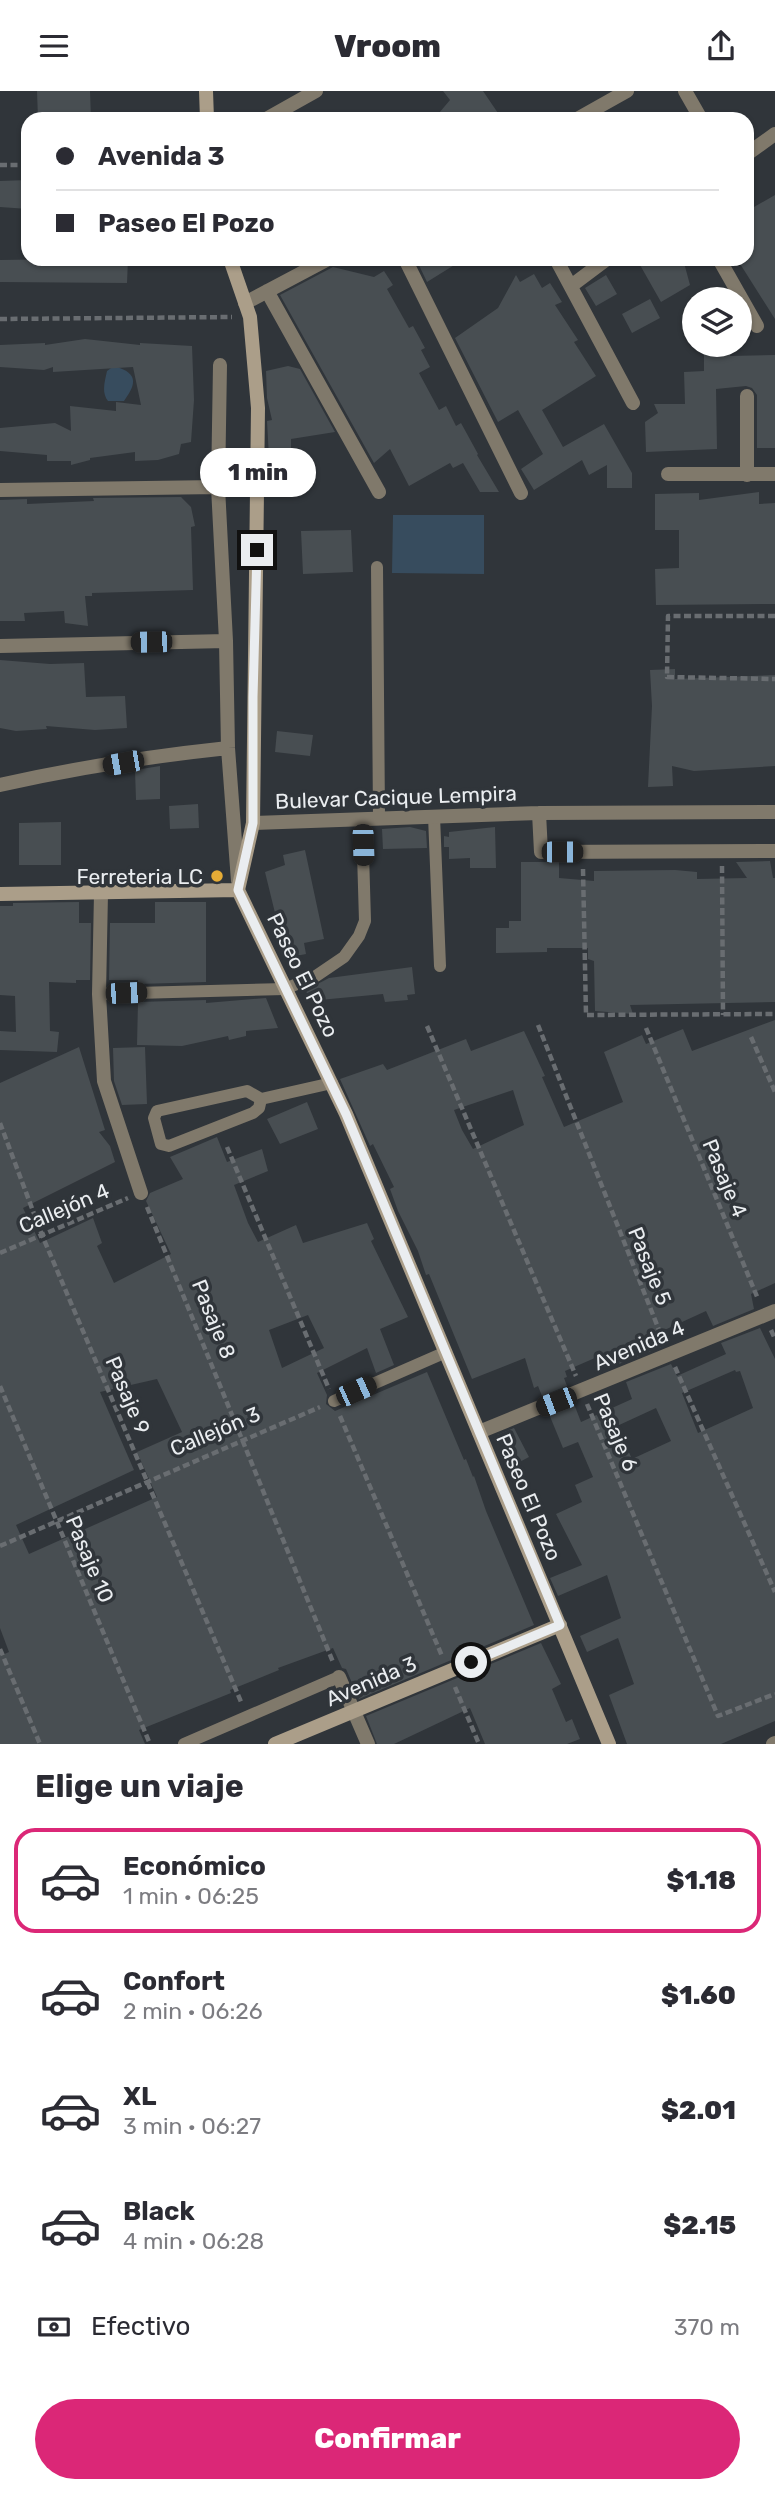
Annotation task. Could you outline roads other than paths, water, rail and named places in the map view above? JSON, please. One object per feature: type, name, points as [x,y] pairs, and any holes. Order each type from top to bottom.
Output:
[{"type":"street","points":[[206,91],[207,112]]},
{"type":"street","points":[[278,112],[316,91]]},
{"type":"street","points":[[589,112],[626,91]]},
{"type":"street","points":[[685,91],[697,112]]},
{"type":"street","points":[[754,149],[775,134]]},
{"type":"street","points":[[232,266],[248,310],[258,408],[253,823],[238,890]]},
{"type":"street","points":[[248,310],[267,291],[315,266]]},
{"type":"street","points":[[408,266],[521,493]]},
{"type":"street","points":[[560,266],[633,403]]},
{"type":"street","points":[[571,286],[598,266]]},
{"type":"street","points":[[723,266],[757,326]]},
{"type":"street","points":[[267,291],[379,492]]},
{"type":"street","points":[[220,365],[218,487],[228,748],[238,890]]},
{"type":"street","points":[[747,396],[747,475]]},
{"type":"street","points":[[668,474],[775,474]]},
{"type":"street","points":[[0,490],[218,487]]},
{"type":"street","points":[[0,646],[226,641]]},
{"type":"street","points":[[0,785],[37,776],[228,748]]},
{"type":"street","name":"Bulevar Cacique Lempira","points":[[253,823],[539,813],[775,812]]},
{"type":"street","name":"Bulevar Cacique Lempira","points":[[539,813],[541,852],[775,851]]},
{"type":"street","points":[[0,894],[238,890]]},
{"type":"street","name":"Paseo El Pozo","points":[[238,890],[332,1083],[609,1744]]},
{"type":"street","points":[[101,893],[99,994],[104,1081],[141,1193]]},
{"type":"street","name":"Avenida 4","points":[[479,1432],[770,1313]]},
{"type":"street","name":"Avenida 3","points":[[275,1744],[560,1625]]},
{"type":"street","points":[[339,1677],[368,1744]]},
{"type":"lane","points":[[377,567],[380,818]]},
{"type":"lane","points":[[434,816],[440,966]]},
{"type":"lane","points":[[99,994],[285,989],[316,977],[344,957],[359,936],[365,921],[362,819]]},
{"type":"lane","points":[[261,1099],[259,1108],[253,1113],[169,1146],[161,1145],[154,1118],[157,1111],[247,1090],[261,1099],[332,1083]]},
{"type":"lane","points":[[334,1401],[446,1352]]},
{"type":"lane","points":[[184,1744],[339,1677]]},
{"type":"place","name":"Ferreteria LC","points":[[217,876]]}]
